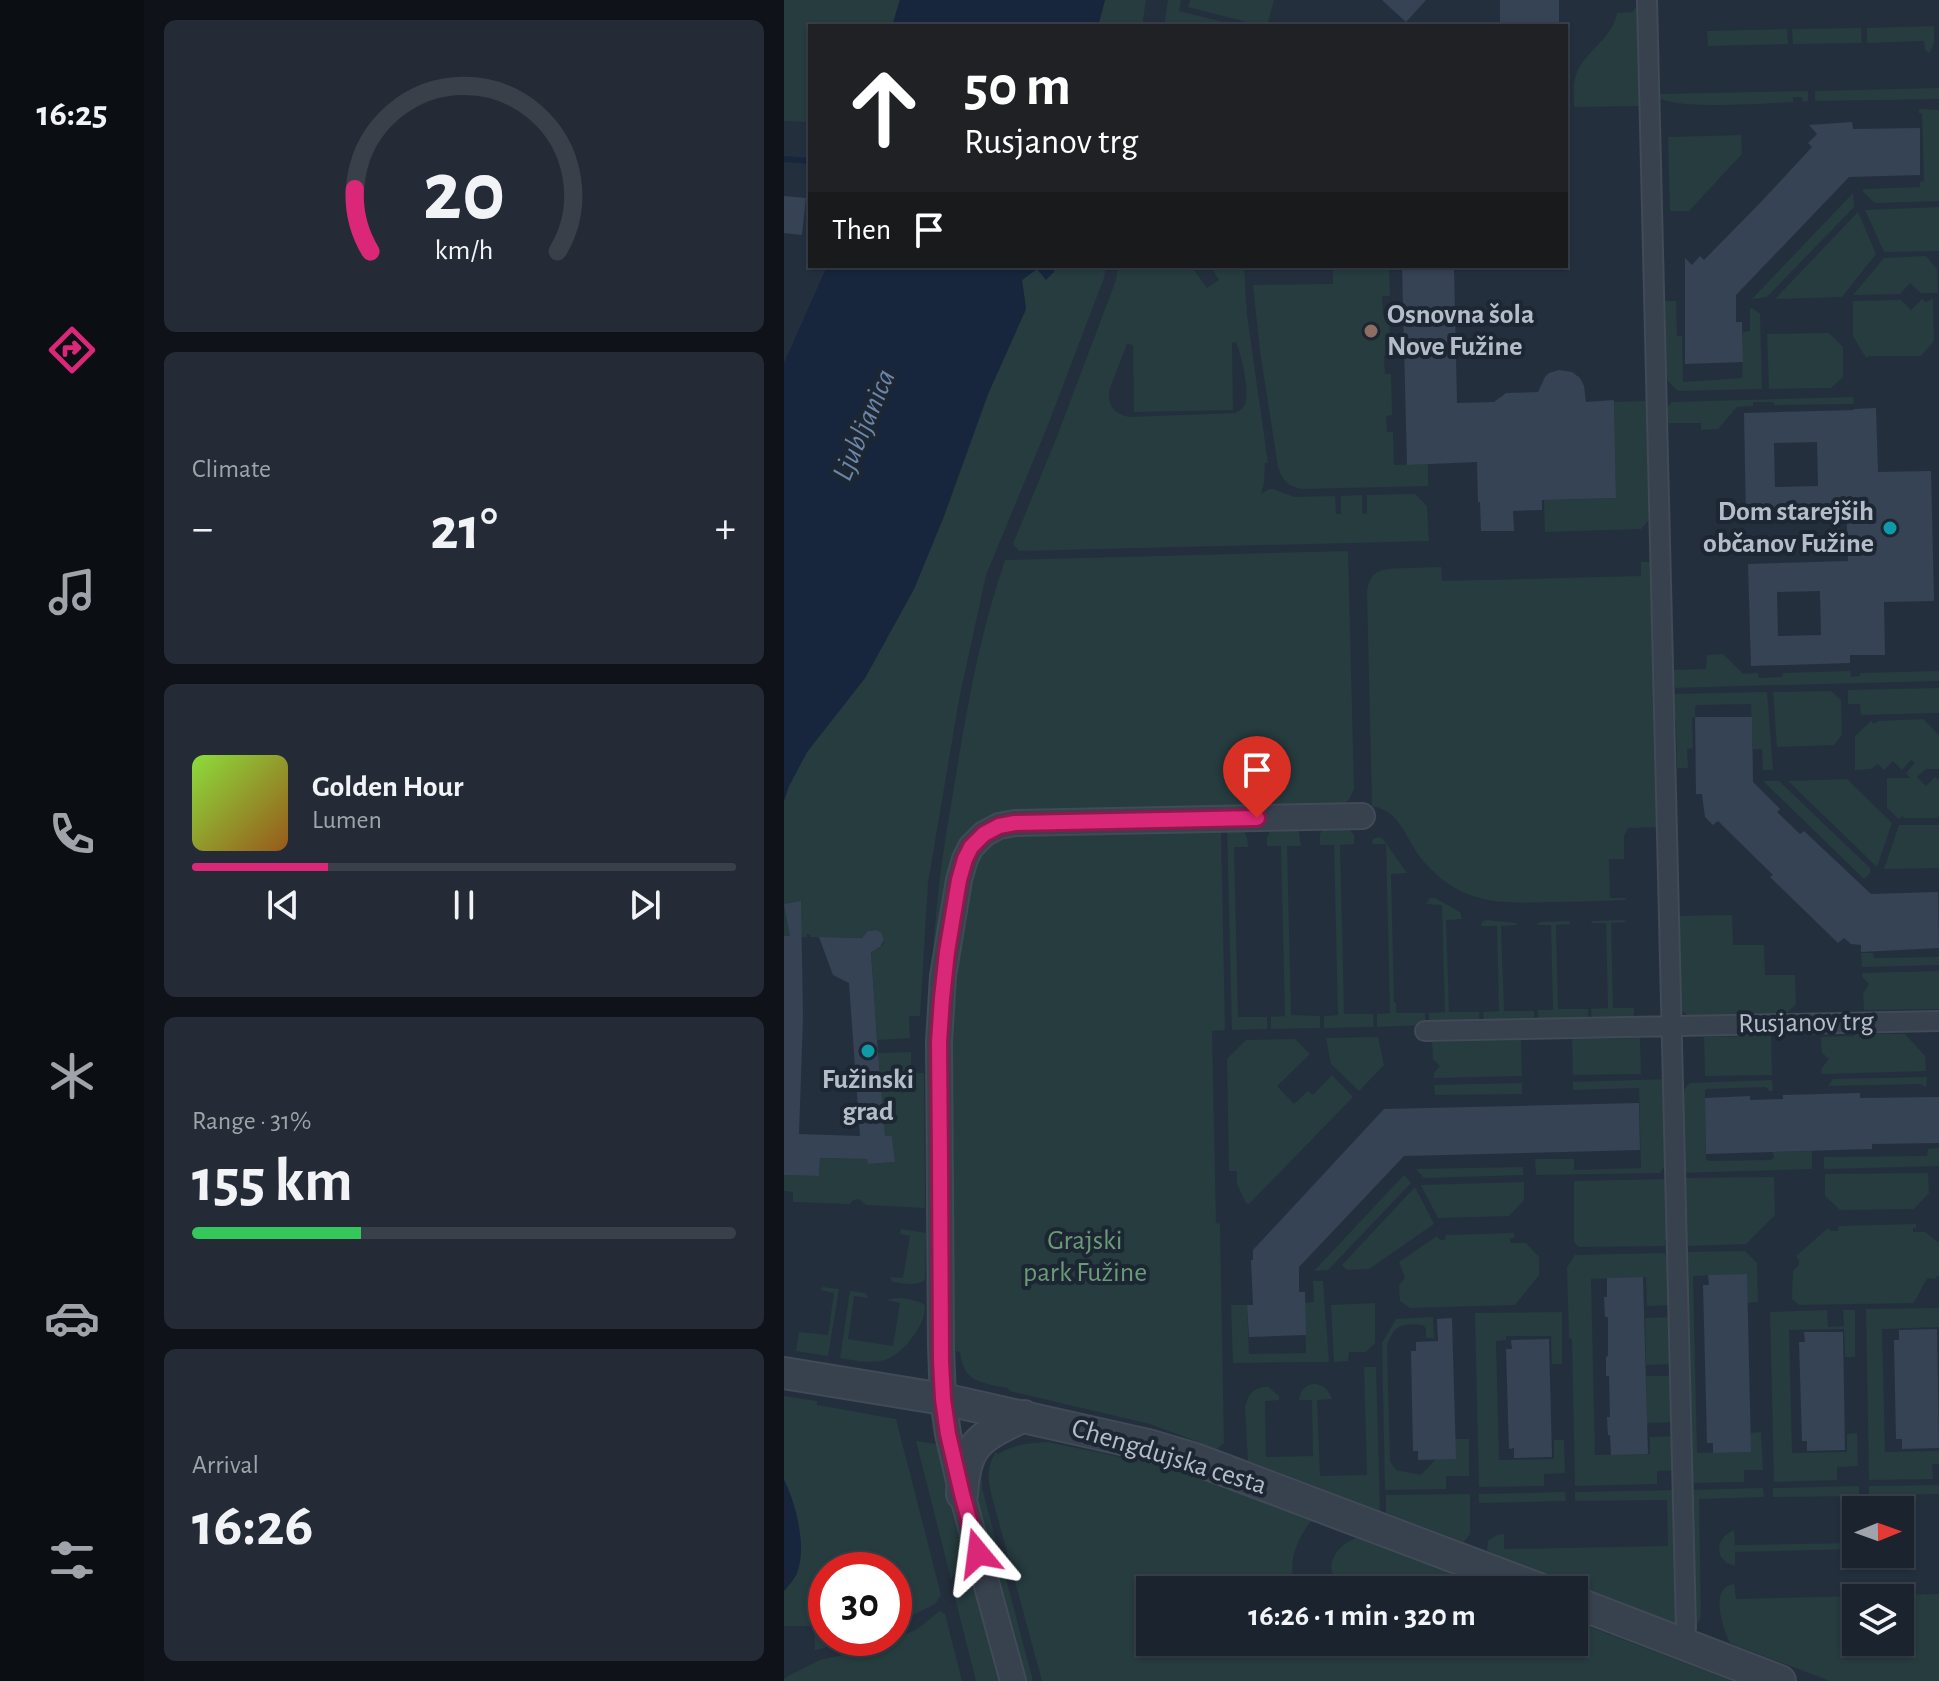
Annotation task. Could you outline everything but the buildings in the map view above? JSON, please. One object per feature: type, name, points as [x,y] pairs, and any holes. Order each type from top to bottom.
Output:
[{"type":"street","points":[[1647,0],[1686,1628],[1680,1643]]},
{"type":"street","points":[[1013,1681],[962,1494],[943,1399],[939,1057],[942,989],[965,859],[971,847],[984,834],[999,826],[1015,823],[1362,816]]},
{"type":"street","name":"Rusjanov trg","points":[[1425,1031],[1939,1021]]},
{"type":"street","name":"Chengdujska cesta","points":[[784,1373],[943,1399],[1148,1445],[1195,1459],[1505,1576]]},
{"type":"street","points":[[962,1494],[966,1463],[974,1447],[990,1433],[1024,1416]]},
{"type":"street","points":[[1588,1607],[1780,1681]]},
{"type":"green space","points":[[784,0],[900,0],[893,24],[808,24],[808,122],[784,121]]},
{"type":"green space","points":[[1105,0],[1146,0],[1142,24],[1099,24]]},
{"type":"green space","points":[[1168,0],[1181,0],[1179,11],[1231,24],[1164,24]]},
{"type":"green space","points":[[1190,0],[1274,0],[1268,24],[1254,24],[1188,7]]},
{"type":"green space","points":[[1635,8],[1641,8],[1644,106],[1574,107],[1574,83],[1580,67],[1610,31],[1617,13],[1633,12]]},
{"type":"green space","points":[[1934,26],[1934,43],[1930,53],[1925,50],[1924,41],[1867,43],[1867,28]]},
{"type":"green space","points":[[1861,28],[1862,43],[1793,44],[1792,29]]},
{"type":"green space","points":[[1787,29],[1788,44],[1708,46],[1707,31]]},
{"type":"green space","points":[[1654,79],[1660,79],[1660,94],[1808,91],[1808,101],[1793,97],[1793,102],[1721,105],[1666,101],[1657,96]]},
{"type":"green space","points":[[1939,88],[1939,99],[1815,101],[1815,91]]},
{"type":"green space","points":[[1919,109],[1939,110],[1939,201],[1875,203],[1863,189],[1920,187],[1920,182],[1924,181],[1922,113]]},
{"type":"green space","points":[[1741,135],[1742,154],[1689,211],[1670,211],[1668,137]]},
{"type":"green space","points":[[1853,193],[1854,207],[1767,297],[1752,299]]},
{"type":"green space","points":[[1939,207],[1939,251],[1884,252],[1865,210]]},
{"type":"green space","points":[[1858,212],[1876,254],[1842,297],[1775,299]]},
{"type":"green space","points":[[1926,256],[1937,269],[1938,293],[1921,293],[1910,283],[1900,294],[1853,295],[1884,258]]},
{"type":"green space","points":[[1038,268],[1054,273],[1053,268],[1106,268],[1046,430],[986,575],[959,700],[928,883],[920,1016],[909,1016],[910,1038],[877,1040],[871,949],[878,949],[884,943],[882,933],[870,930],[864,938],[810,937],[810,934],[807,937],[784,936],[784,801],[807,752],[865,678],[914,589],[988,394],[1026,309],[1022,280]]},
{"type":"green space","points":[[1118,268],[1192,268],[1207,288],[1219,280],[1211,268],[1244,268],[1247,315],[1268,463],[1265,463],[1261,494],[1273,489],[1294,497],[1335,496],[1336,514],[1341,514],[1341,496],[1362,495],[1362,513],[1367,514],[1367,495],[1415,494],[1427,506],[1429,541],[1019,551],[1013,544],[1116,280]],"holes":[[[1236,342],[1244,373],[1245,404],[1235,413],[1130,417],[1120,414],[1110,404],[1110,388],[1127,344],[1133,345],[1134,412],[1233,410],[1232,343]]]},
{"type":"green space","points":[[1333,268],[1389,268],[1390,296],[1382,296],[1383,315],[1389,315],[1391,355],[1384,356],[1385,374],[1391,374],[1392,415],[1386,416],[1387,432],[1393,432],[1394,465],[1428,464],[1428,486],[1302,489],[1287,482],[1278,467],[1253,285],[1333,284]]},
{"type":"green space","points":[[1922,299],[1926,302],[1933,299],[1934,341],[1921,356],[1866,358],[1853,336],[1853,301],[1901,300],[1911,310]]},
{"type":"green space","points":[[1659,301],[1676,301],[1677,336],[1682,336],[1683,382],[1742,378],[1743,332],[1750,331],[1750,309],[1760,314],[1762,389],[1678,391],[1661,374]]},
{"type":"green space","points":[[1829,333],[1843,347],[1843,377],[1831,388],[1769,389],[1767,334]]},
{"type":"green space","points":[[1647,394],[1651,398],[1654,514],[1641,529],[1545,532],[1544,500],[1616,498],[1614,402],[1647,401]]},
{"type":"green space","points":[[1853,397],[1854,404],[1774,405],[1774,402],[1753,402],[1753,406],[1737,407],[1718,429],[1701,430],[1701,423],[1665,423],[1671,670],[1706,669],[1707,655],[1723,654],[1743,674],[1758,673],[1759,678],[1782,677],[1783,673],[1850,671],[1851,677],[1860,676],[1860,673],[1939,671],[1939,681],[1669,688],[1662,412],[1672,402]]},
{"type":"green space","points":[[1348,551],[1354,789],[1349,800],[1341,806],[995,817],[934,964],[940,876],[972,684],[1005,560]]},
{"type":"green space","points":[[1641,562],[1655,562],[1661,827],[1628,828],[1624,836],[1624,859],[1609,859],[1610,898],[1625,900],[1497,901],[1482,899],[1453,887],[1425,863],[1391,814],[1372,806],[1367,593],[1371,578],[1386,569],[1441,567],[1442,581],[1641,576]]},
{"type":"green space","points":[[1939,688],[1939,713],[1861,715],[1860,704],[1848,704],[1848,690]]},
{"type":"green space","points":[[1831,691],[1841,700],[1842,735],[1834,745],[1777,747],[1773,692]]},
{"type":"green space","points":[[1767,692],[1773,770],[1763,770],[1762,749],[1753,749],[1751,704],[1697,705],[1695,717],[1692,718],[1693,748],[1687,749],[1688,768],[1677,768],[1676,721],[1670,721],[1669,694]]},
{"type":"green space","points":[[1923,719],[1939,735],[1939,769],[1926,769],[1917,777],[1926,786],[1935,777],[1939,780],[1939,816],[1902,816],[1899,819],[1887,808],[1887,778],[1910,778],[1906,773],[1915,763],[1911,760],[1902,770],[1893,761],[1884,770],[1878,764],[1871,769],[1855,770],[1855,736],[1871,721],[1874,724],[1879,721]]},
{"type":"green space","points":[[1847,779],[1892,823],[1877,867],[1788,781]]},
{"type":"green space","points":[[1763,781],[1779,781],[1870,868],[1870,873],[1864,879]]},
{"type":"green space","points":[[1899,825],[1939,825],[1939,868],[1884,869]]},
{"type":"green space","points":[[1227,826],[1243,831],[1248,842],[1248,847],[1234,847],[1238,1017],[1267,1017],[1267,1029],[1232,1030]]},
{"type":"green space","points":[[1347,826],[1354,835],[1354,844],[1340,845],[1344,1014],[1373,1014],[1374,1027],[1324,1028],[1324,1016],[1338,1015],[1334,845],[1320,845],[1320,834],[1323,828]]},
{"type":"green space","name":"Grajski park Fužine","points":[[1221,827],[1225,1030],[1212,1031],[1224,1443],[1217,1449],[1150,1424],[982,1382],[965,1370],[960,1352],[951,1350],[951,1034],[957,955],[969,880],[982,847],[1005,834]]},
{"type":"green space","points":[[1295,827],[1301,846],[1287,846],[1291,1015],[1320,1016],[1320,1028],[1271,1029],[1271,1017],[1285,1016],[1281,846],[1267,846],[1267,838],[1271,830]]},
{"type":"green space","points":[[1373,839],[1383,839],[1407,873],[1391,874],[1396,1013],[1425,1013],[1425,1025],[1377,1027],[1377,1014],[1390,1013],[1386,844],[1372,844]]},
{"type":"green space","points":[[1430,898],[1460,912],[1462,919],[1446,920],[1449,1012],[1479,1012],[1480,1024],[1429,1026],[1429,1013],[1445,1012],[1442,905],[1426,904]]},
{"type":"green space","points":[[1732,915],[1733,945],[1764,945],[1765,975],[1795,975],[1796,1004],[1782,1018],[1692,1020],[1676,1005],[1674,916]]},
{"type":"green space","points":[[1486,920],[1517,925],[1501,926],[1504,1011],[1534,1011],[1534,1023],[1484,1024],[1483,1012],[1499,1011],[1497,926],[1481,926]]},
{"type":"green space","points":[[1569,921],[1571,924],[1556,925],[1558,1009],[1588,1009],[1588,1022],[1538,1023],[1538,1010],[1553,1010],[1551,925],[1536,925],[1540,922]]},
{"type":"green space","points":[[1626,922],[1611,923],[1613,1008],[1634,1008],[1634,1021],[1592,1022],[1591,1009],[1608,1008],[1606,923],[1590,923]]},
{"type":"green space","points":[[1861,953],[1873,953],[1874,958],[1939,955],[1939,965],[1862,967]]},
{"type":"green space","points":[[1939,971],[1939,1009],[1864,1010],[1863,993],[1869,984],[1862,973]]},
{"type":"green space","points":[[1905,1034],[1925,1056],[1926,1071],[1822,1074],[1821,1069],[1829,1059],[1822,1053],[1821,1037]]},
{"type":"green space","points":[[1771,1036],[1772,1075],[1705,1076],[1704,1037]]},
{"type":"green space","points":[[1378,1037],[1384,1065],[1359,1091],[1331,1064],[1326,1038]]},
{"type":"green space","points":[[1640,1038],[1641,1074],[1573,1075],[1572,1039]]},
{"type":"green space","points":[[1295,1039],[1310,1054],[1277,1086],[1294,1104],[1308,1091],[1313,1095],[1332,1075],[1353,1097],[1249,1204],[1237,1184],[1237,1171],[1229,1171],[1227,1059],[1246,1040]]},
{"type":"green space","points":[[1521,1040],[1522,1076],[1434,1078],[1440,1066],[1433,1059],[1432,1042]]},
{"type":"green space","points":[[911,1052],[911,1073],[924,1073],[925,1208],[866,1205],[859,1199],[850,1204],[793,1202],[793,1192],[784,1191],[784,1175],[819,1176],[820,1158],[867,1159],[868,1164],[895,1162],[892,1136],[885,1136],[878,1053]]},
{"type":"green space","points":[[1927,1077],[1926,1087],[1921,1084],[1828,1086],[1833,1079]]},
{"type":"green space","points":[[1667,1079],[1669,1161],[1660,1173],[1536,1175],[1535,1159],[1574,1159],[1574,1170],[1641,1168],[1639,1088],[1573,1090],[1573,1082]]},
{"type":"green space","points":[[1772,1080],[1773,1091],[1766,1087],[1705,1091],[1706,1159],[1771,1160],[1774,1158],[1773,1152],[1812,1151],[1812,1169],[1679,1173],[1678,1096],[1690,1083]]},
{"type":"green space","points":[[1522,1083],[1522,1094],[1435,1095],[1434,1085]]},
{"type":"green space","points":[[1939,1148],[1939,1166],[1824,1169],[1824,1157],[1927,1156],[1928,1149]]},
{"type":"green space","points":[[1523,1167],[1523,1175],[1424,1178],[1416,1169]]},
{"type":"green space","points":[[1928,1173],[1929,1193],[1914,1209],[1840,1210],[1825,1196],[1825,1174]]},
{"type":"green space","points":[[1404,1175],[1411,1183],[1328,1270],[1314,1271]]},
{"type":"green space","points":[[1774,1177],[1775,1215],[1746,1244],[1686,1246],[1681,1242],[1681,1178]]},
{"type":"green space","points":[[1670,1179],[1671,1240],[1665,1240],[1665,1246],[1579,1247],[1574,1242],[1574,1181]]},
{"type":"green space","points":[[1524,1182],[1524,1200],[1509,1216],[1438,1218],[1421,1185]]},
{"type":"green space","points":[[1415,1187],[1434,1224],[1369,1269],[1347,1270],[1342,1265]]},
{"type":"green space","points":[[1916,1224],[1913,1232],[1925,1232],[1939,1243],[1939,1275],[1935,1279],[1928,1278],[1913,1303],[1799,1305],[1792,1299],[1793,1271],[1799,1265],[1796,1256],[1828,1228],[1838,1231],[1839,1226]]},
{"type":"green space","points":[[901,1229],[926,1233],[925,1280],[921,1282],[892,1282],[890,1277],[903,1278],[910,1236],[900,1234]]},
{"type":"green space","points":[[1514,1233],[1510,1243],[1526,1243],[1539,1257],[1539,1275],[1515,1305],[1410,1308],[1400,1301],[1399,1285],[1405,1278],[1399,1262],[1437,1236],[1445,1240],[1446,1235]]},
{"type":"green space","points":[[1745,1251],[1757,1263],[1758,1302],[1747,1303],[1746,1274],[1693,1276],[1697,1453],[1751,1452],[1750,1433],[1761,1432],[1763,1470],[1744,1470],[1744,1482],[1687,1483],[1682,1252]]},
{"type":"green space","points":[[1665,1253],[1666,1259],[1672,1259],[1673,1305],[1647,1306],[1646,1277],[1591,1279],[1595,1455],[1650,1454],[1650,1437],[1676,1436],[1676,1470],[1657,1471],[1657,1484],[1575,1486],[1567,1267],[1575,1255]]},
{"type":"green space","points":[[1313,1281],[1323,1281],[1329,1362],[1233,1363],[1231,1305],[1247,1305],[1249,1354],[1306,1353],[1305,1303],[1314,1302]]},
{"type":"green space","points":[[823,1287],[839,1289],[828,1356],[796,1351],[799,1332],[828,1335],[834,1293],[820,1290]]},
{"type":"green space","points":[[850,1291],[865,1293],[868,1298],[854,1296],[848,1339],[893,1346],[900,1303],[887,1300],[906,1299],[925,1305],[919,1328],[898,1353],[873,1362],[840,1358]]},
{"type":"green space","points":[[1375,1303],[1375,1343],[1366,1352],[1349,1352],[1348,1361],[1334,1362],[1331,1305]]},
{"type":"green space","points":[[1939,1308],[1939,1327],[1882,1329],[1885,1452],[1939,1451],[1939,1464],[1932,1464],[1933,1479],[1869,1480],[1866,1309]]},
{"type":"green space","points":[[1827,1310],[1828,1327],[1844,1326],[1843,1310],[1855,1310],[1855,1357],[1845,1357],[1844,1329],[1789,1330],[1792,1453],[1847,1452],[1847,1434],[1857,1433],[1858,1466],[1837,1467],[1837,1480],[1774,1482],[1770,1312]]},
{"type":"green space","points":[[1562,1312],[1562,1364],[1552,1364],[1551,1336],[1506,1336],[1506,1340],[1496,1341],[1499,1460],[1554,1459],[1554,1440],[1564,1440],[1565,1473],[1544,1474],[1544,1486],[1479,1487],[1475,1313]]},
{"type":"green space","points":[[1433,1317],[1434,1338],[1426,1338],[1423,1325],[1404,1325],[1393,1332],[1387,1345],[1390,1461],[1396,1470],[1421,1475],[1455,1439],[1469,1439],[1469,1476],[1446,1476],[1446,1489],[1385,1490],[1382,1343],[1396,1319]]},
{"type":"green space","points":[[1673,1317],[1675,1364],[1646,1365],[1645,1318]]},
{"type":"green space","points":[[1364,1367],[1376,1367],[1380,1511],[1248,1461],[1245,1407],[1252,1392],[1263,1387],[1268,1387],[1279,1396],[1279,1400],[1265,1401],[1266,1457],[1313,1456],[1312,1400],[1299,1400],[1304,1388],[1314,1384],[1325,1388],[1332,1399],[1317,1400],[1320,1476],[1367,1475]]},
{"type":"green space","points":[[1646,1376],[1675,1376],[1676,1422],[1647,1423]]},
{"type":"green space","points":[[784,1396],[896,1419],[941,1595],[935,1604],[912,1615],[912,1552],[808,1552],[808,1626],[784,1626],[784,1591],[797,1574],[801,1543],[784,1480]]},
{"type":"green space","points":[[916,1441],[942,1445],[966,1534],[961,1567],[951,1579]]},
{"type":"green space","points":[[1047,1442],[1156,1464],[1311,1521],[1294,1554],[1293,1576],[1136,1576],[1136,1656],[1588,1656],[1588,1626],[1732,1681],[1042,1681],[992,1497],[989,1474],[996,1452],[998,1454],[1021,1445]]},
{"type":"green space","points":[[981,1456],[982,1488],[1033,1681],[1021,1681],[971,1491]]},
{"type":"green space","points":[[1939,1485],[1939,1494],[1869,1495],[1869,1486]]},
{"type":"green space","points":[[1859,1486],[1859,1496],[1773,1497],[1773,1488]]},
{"type":"green space","points":[[1763,1488],[1764,1497],[1699,1499],[1701,1615],[1693,1628],[1688,1490]]},
{"type":"green space","points":[[1677,1490],[1681,1626],[1588,1590],[1588,1576],[1552,1576],[1487,1551],[1488,1541],[1504,1534],[1504,1549],[1668,1546],[1667,1500],[1575,1501],[1575,1492]]},
{"type":"green space","points":[[1565,1492],[1566,1501],[1479,1503],[1479,1494]]},
{"type":"green space","points":[[1470,1494],[1470,1534],[1464,1542],[1386,1513],[1386,1495]]},
{"type":"green space","points":[[1734,1530],[1735,1545],[1842,1543],[1842,1549],[1735,1552],[1735,1566],[1721,1557],[1719,1548],[1723,1538]]},
{"type":"green space","points":[[1356,1538],[1454,1576],[1333,1576],[1332,1561],[1348,1542]]},
{"type":"green space","points":[[973,1578],[1004,1681],[976,1681],[955,1598]]},
{"type":"green space","points":[[1734,1584],[1736,1599],[1842,1596],[1842,1656],[1914,1656],[1914,1595],[1939,1594],[1939,1681],[1830,1681],[1730,1643],[1719,1602],[1726,1587]]},
{"type":"green space","points":[[940,1611],[945,1614],[962,1681],[784,1681],[820,1660],[838,1656],[912,1656],[912,1632]]},
{"type":"water","points":[[900,0],[1105,0],[1099,24],[893,24]]},
{"type":"water","name":"Ljubljanica","points":[[826,268],[1053,268],[1054,272],[1046,280],[1037,269],[1022,280],[1026,309],[988,394],[914,589],[865,678],[807,752],[784,801],[784,363]]},
{"type":"water","points":[[784,1480],[796,1513],[801,1553],[796,1575],[784,1591]]},
{"type":"waterway","points":[[784,159],[808,161]]},
{"type":"place","name":"Osnovna šola Nove Fužine","points":[[1371,331]]},
{"type":"place","name":"Dom starejših občanov Fužine","points":[[1890,528]]},
{"type":"place","name":"Fužinski grad","points":[[868,1051]]},
{"type":"route","points":[[978,1553],[948,1434],[941,1361],[939,1042],[943,976],[965,859],[971,847],[984,834],[999,826],[1015,823],[1257,818]]}]
